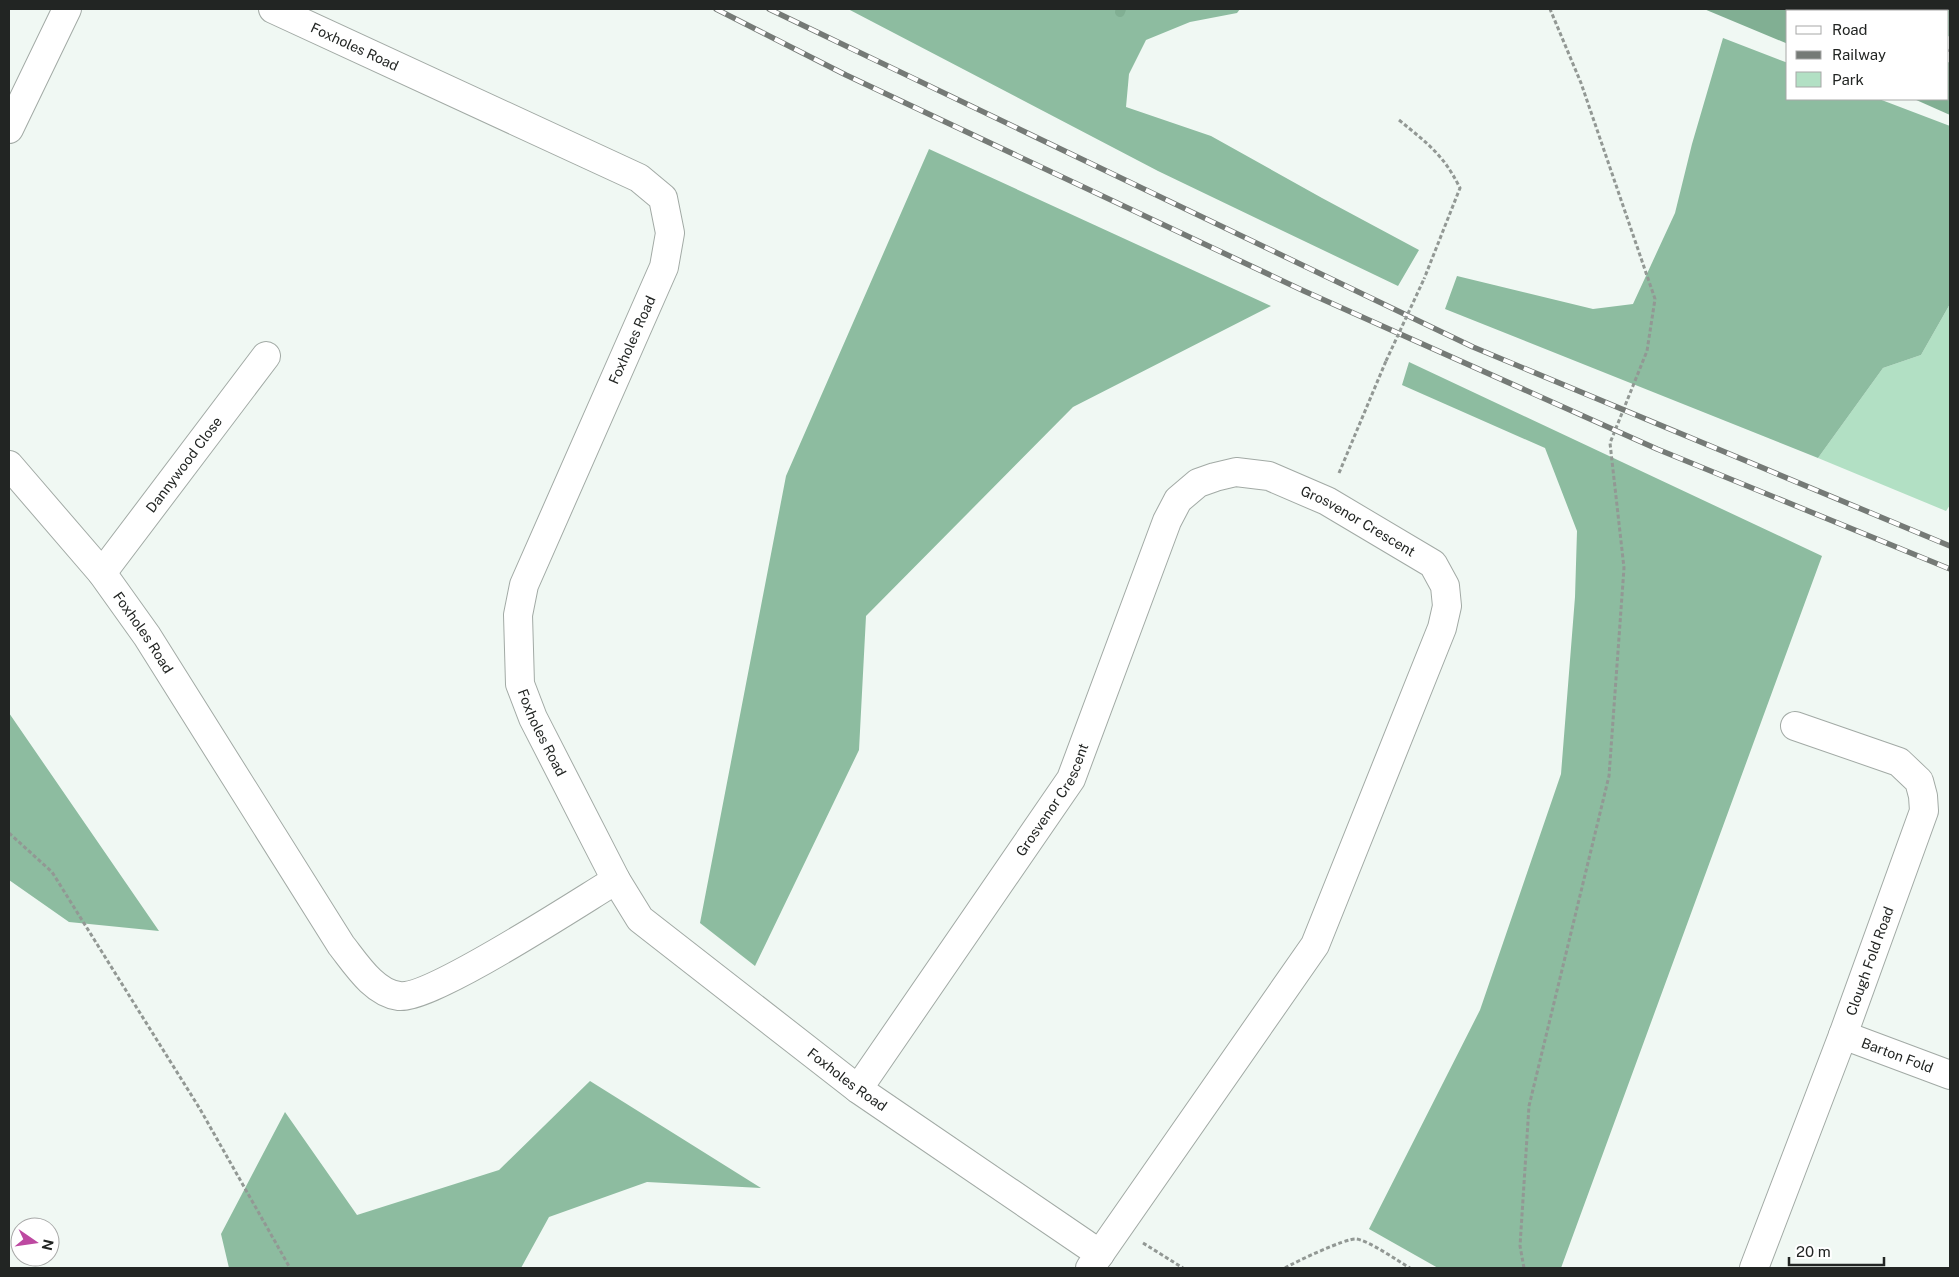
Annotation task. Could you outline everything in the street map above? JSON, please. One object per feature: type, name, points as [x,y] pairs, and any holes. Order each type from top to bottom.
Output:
[{"type":"street","points":[[9,129],[67,9]]},
{"type":"street","name":"Foxholes Road","points":[[274,9],[639,178],[663,198],[670,233],[664,267],[524,585],[518,615],[520,684],[533,718],[616,880],[640,919],[858,1089],[1095,1261]]},
{"type":"street","name":"Dannywood Close","points":[[102,573],[266,356]]},
{"type":"street","name":"Foxholes Road","points":[[9,464],[102,573],[147,636],[341,946],[375,986],[400,996],[422,991],[464,972],[616,880]]},
{"type":"street","name":"Grosvenor Crescent","points":[[858,1089],[1071,779],[1167,521],[1178,500],[1198,483],[1215,476],[1236,472],[1269,476],[1327,501],[1433,564],[1445,586],[1447,606],[1442,628],[1315,944],[1095,1261]]},
{"type":"street","name":"Clough Fold Road","points":[[1754,1268],[1843,1035],[1924,811],[1924,796],[1919,781],[1899,762],[1795,726]]},
{"type":"street","name":"Barton Fold","points":[[1843,1035],[1950,1075]]},
{"type":"path","points":[[1524,1268],[1520,1246],[1529,1106],[1609,776],[1624,568],[1610,443],[1647,351],[1655,298],[1581,83],[1550,9]]},
{"type":"path","points":[[1327,501],[1386,361],[1424,279],[1460,188],[1451,170],[1438,152],[1399,120]]},
{"type":"path","points":[[9,833],[52,872],[200,1109],[290,1268]]},
{"type":"path","points":[[1120,1225],[1149,1248],[1183,1268]]},
{"type":"path","points":[[1285,1268],[1338,1244],[1355,1239],[1367,1243],[1410,1268]]},
{"type":"green space","points":[[1950,304],[1950,505],[1946,511],[1818,458],[1883,368],[1921,355]]},
{"type":"shaded area","points":[[848,9],[1240,9],[1237,13],[1190,22],[1146,40],[1129,74],[1126,107],[1211,136],[1419,250],[1398,286],[1158,171]]},
{"type":"shaded area","points":[[1704,9],[1823,10],[1786,10],[1786,43]]},
{"type":"shaded area","points":[[1845,9],[1950,9],[1950,37],[1949,10]]},
{"type":"shaded area","points":[[1723,38],[1786,62],[1786,100],[1882,100],[1950,126],[1950,304],[1921,355],[1883,368],[1818,458],[1445,309],[1457,276],[1593,309],[1633,304],[1675,213],[1692,144]]},
{"type":"shaded area","points":[[1949,62],[1950,63],[1950,115],[1916,100],[1949,100]]},
{"type":"shaded area","points":[[929,149],[1271,306],[1073,407],[866,616],[859,750],[755,966],[700,923],[786,476]]},
{"type":"shaded area","points":[[1409,362],[1822,556],[1561,1268],[1438,1268],[1369,1229],[1480,1010],[1561,774],[1575,597],[1577,531],[1545,448],[1402,385]]},
{"type":"shaded area","points":[[9,713],[159,931],[69,922],[9,880]]},
{"type":"shaded area","points":[[590,1081],[761,1188],[647,1182],[549,1217],[521,1268],[229,1268],[221,1234],[285,1112],[357,1215],[499,1170]]},
{"type":"railway","points":[[716,9],[846,75],[1304,291],[1657,449],[1950,569]]},
{"type":"railway","points":[[769,9],[1473,347],[1950,546]]}]
